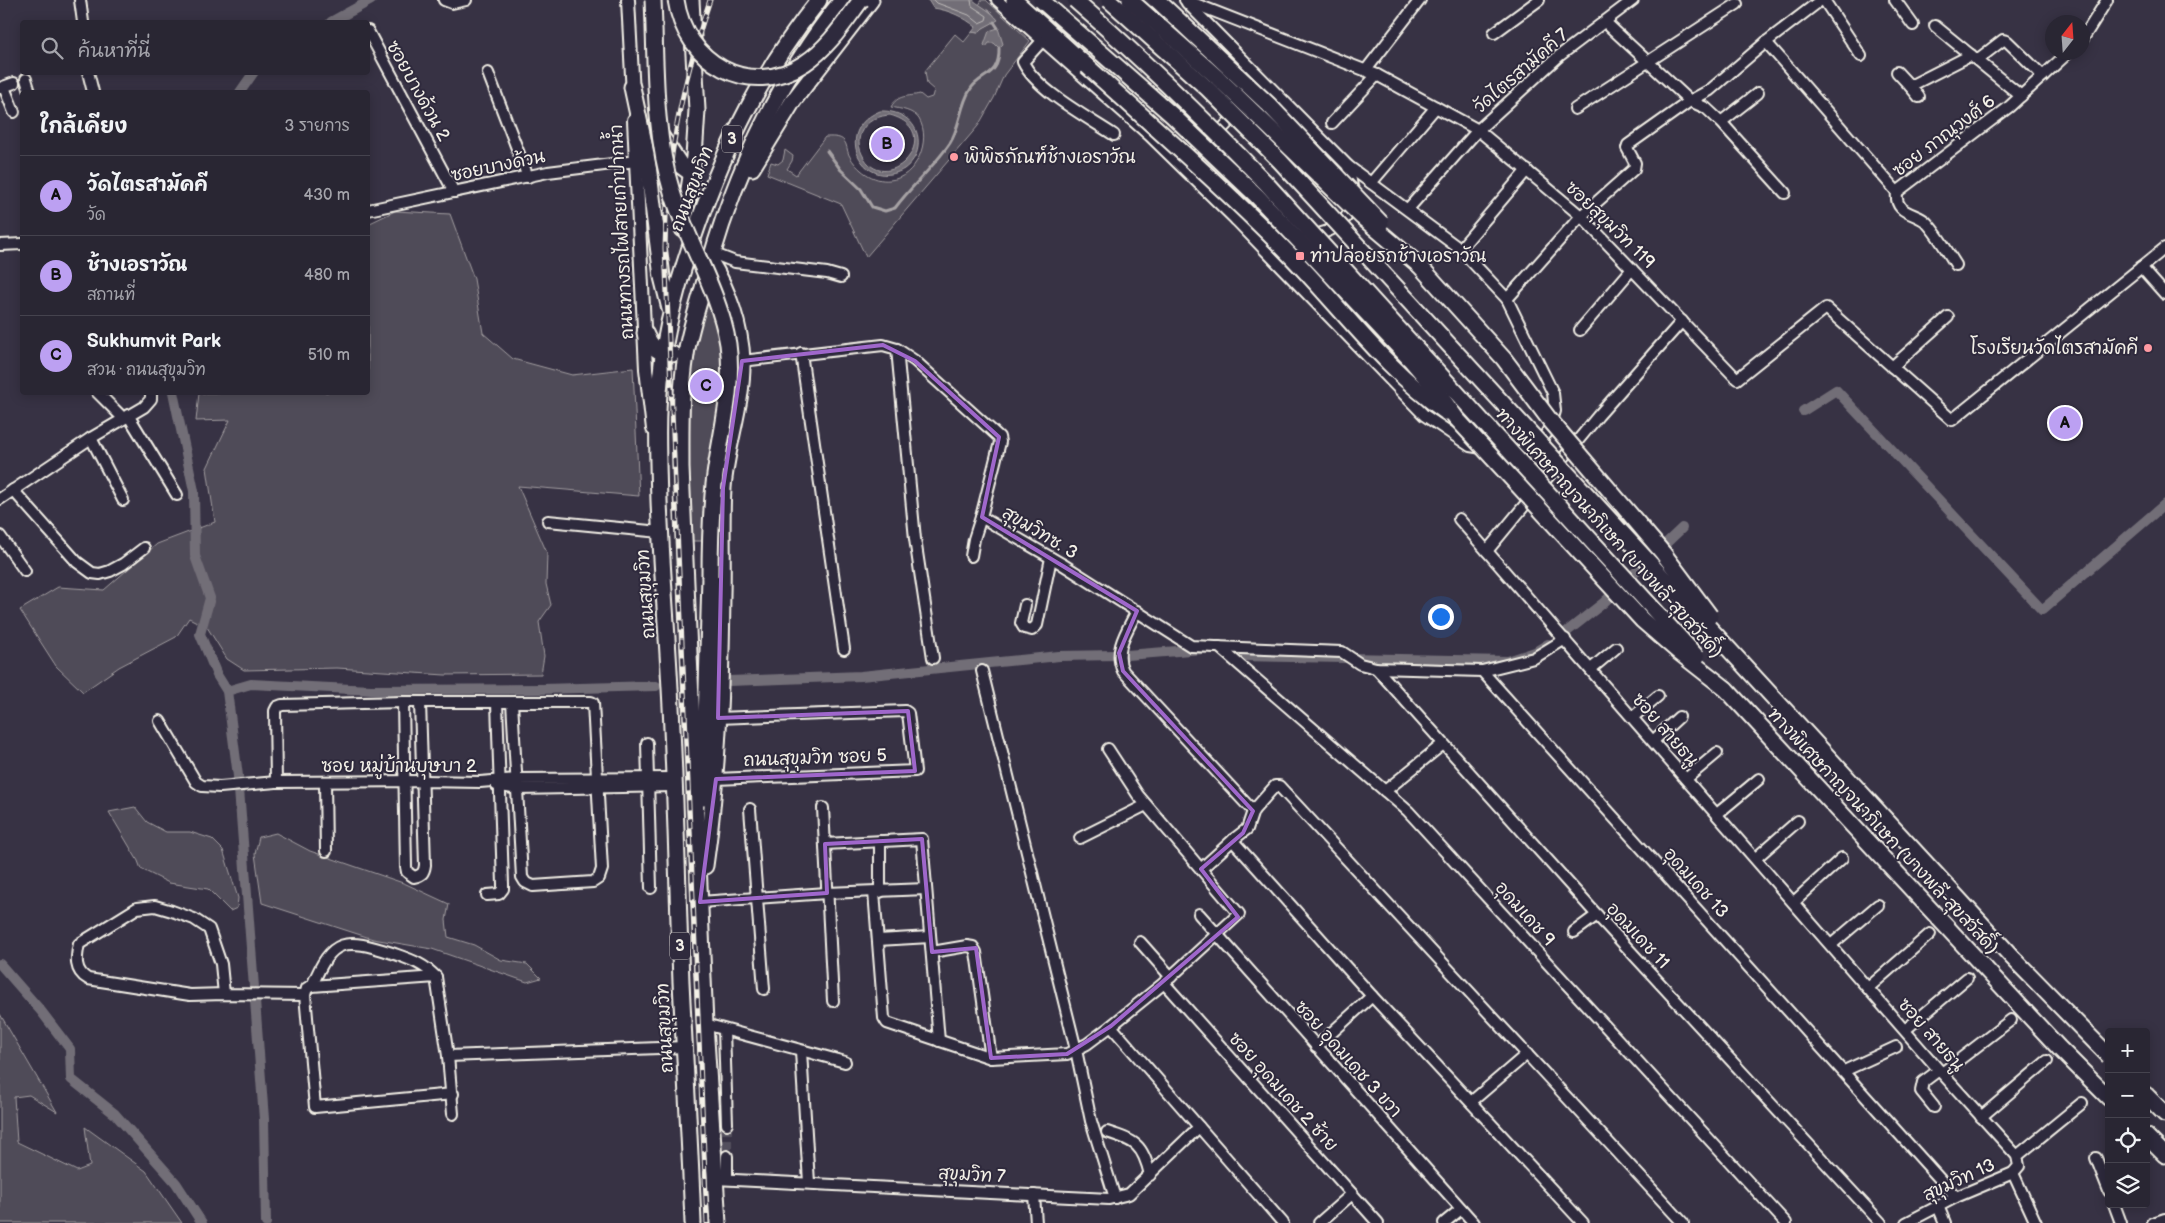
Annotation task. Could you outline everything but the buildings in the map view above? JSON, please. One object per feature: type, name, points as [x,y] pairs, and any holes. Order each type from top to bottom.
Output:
[{"type":"highway","points":[[653,0],[657,108],[661,143],[671,190],[686,232],[718,302],[728,346],[730,376],[715,478],[700,896]]},
{"type":"highway","points":[[676,0],[678,14],[685,31],[697,50],[709,61],[724,70],[756,77],[773,75],[804,64],[821,50],[860,7],[873,0]]},
{"type":"highway","points":[[675,292],[692,174],[697,110],[691,0]]},
{"type":"highway","name":"ถนนสุขุมวิท","points":[[693,1223],[674,782],[660,532],[658,410],[663,353],[675,292],[707,199],[746,110],[788,40],[819,0]]},
{"type":"highway","name":"3","points":[[718,1223],[721,1179],[706,1024],[681,468],[681,426],[686,355],[711,257],[732,191],[770,109],[796,62],[842,0]]},
{"type":"highway","points":[[1014,0],[1284,249],[1365,338],[1410,384],[1456,418]]},
{"type":"highway","points":[[1042,0],[1166,108],[1257,196],[1404,352],[1433,386],[1456,418],[1636,613],[1661,637],[1726,689]]},
{"type":"highway","name":"ทางพิเศษกาญจนาภิเษก (บางพลี-สุขสวัสดิ์)","points":[[1076,0],[1195,110],[1265,182],[1726,689],[2059,1048],[2105,1094]]},
{"type":"highway","name":"ทางพิเศษกาญจนาภิเษก (บางพลี-สุขสวัสดิ์)","points":[[1109,0],[1208,89],[1280,161],[1748,668],[1992,936],[2105,1052]]},
{"type":"highway","points":[[1121,0],[1242,108]]},
{"type":"highway","points":[[1130,0],[1218,78],[1362,217],[1420,266]]},
{"type":"highway","points":[[1157,0],[1231,68],[1301,137],[1489,341],[1549,419],[1663,553],[1748,668]]},
{"type":"highway","points":[[719,231],[777,125],[860,7]]},
{"type":"highway","points":[[632,86],[648,117],[681,166],[692,174]]},
{"type":"highway","points":[[632,86],[647,157],[662,277],[670,310]]},
{"type":"highway","points":[[700,896],[716,779],[722,596],[723,488],[738,405],[742,360],[736,324],[711,257]]},
{"type":"highway","points":[[645,333],[652,346],[663,353],[686,355]]},
{"type":"highway","points":[[680,943],[702,941]]},
{"type":"highway","points":[[2150,1099],[2165,1114]]},
{"type":"highway","points":[[2150,1140],[2165,1155]]},
{"type":"main road","name":"ถนนทางรถไฟสายเก่าปากน้ำ","points":[[628,0],[650,415],[658,462]]},
{"type":"street","points":[[80,0],[83,20]]},
{"type":"street","points":[[444,0],[452,3],[466,0]]},
{"type":"street","points":[[997,0],[1180,163],[1424,415],[1447,433],[1470,446],[1500,451],[1520,451],[1531,447],[1546,434],[1551,425],[1555,412],[1553,393],[1507,299],[1460,249],[1348,166],[1185,0]]},
{"type":"street","name":"ซอยสุขุมวิท 119","points":[[1185,0],[1366,70],[1478,130],[1581,216],[1737,379],[1826,308],[1952,420],[2142,266]]},
{"type":"street","points":[[1366,70],[1420,0]]},
{"type":"street","points":[[1494,33],[1539,0]]},
{"type":"street","name":"วัดไตรสามัคคี 7","points":[[1408,209],[1478,130],[1559,56],[1633,0]]},
{"type":"street","points":[[1507,299],[1581,216],[1634,170],[1635,163],[1627,148],[1628,145],[1710,90],[1766,42],[1822,0],[1861,56]]},
{"type":"street","points":[[1895,0],[1913,25]]},
{"type":"street","points":[[2090,27],[2107,0]]},
{"type":"street","points":[[1575,109],[1737,4]]},
{"type":"street","points":[[1604,22],[1690,102],[1706,108],[1721,122],[1785,193]]},
{"type":"street","points":[[1935,26],[2021,96]]},
{"type":"street","name":"ซอยบางด้วน 2","points":[[370,35],[454,192]]},
{"type":"street","points":[[1910,86],[1974,58],[2003,40],[2007,41],[2044,76]]},
{"type":"street","points":[[1042,41],[1023,62],[1025,67],[1041,87],[1114,135]]},
{"type":"street","name":"ซอย ภาณุวงศ์ 6","points":[[1766,42],[1897,192],[2021,96],[2061,60]]},
{"type":"street","points":[[1897,72],[1919,97]]},
{"type":"street","points":[[488,73],[528,176]]},
{"type":"street","points":[[89,75],[92,90]]},
{"type":"street","points":[[1332,123],[1377,75]]},
{"type":"street","points":[[26,79],[29,90]]},
{"type":"street","points":[[1180,163],[1189,162],[1194,158],[1267,84]]},
{"type":"street","points":[[6,86],[14,112]]},
{"type":"street","points":[[1721,122],[1758,93]]},
{"type":"street","points":[[1372,183],[1436,107]]},
{"type":"street","name":"ซอยบางด้วน","points":[[370,210],[528,176],[636,161]]},
{"type":"street","points":[[1236,220],[1287,236],[1308,236],[1329,230],[1341,223],[1351,208],[1353,194],[1348,166]]},
{"type":"street","points":[[1460,249],[1527,170]]},
{"type":"street","points":[[1897,192],[1897,199],[1904,211],[1927,222],[1956,265]]},
{"type":"street","points":[[0,245],[20,244]]},
{"type":"street","points":[[2165,248],[2142,266],[2165,294]]},
{"type":"street","points":[[711,257],[735,262],[826,273],[841,277]]},
{"type":"street","points":[[1580,330],[1632,268]]},
{"type":"street","points":[[1892,367],[1948,317]]},
{"type":"street","points":[[1487,551],[1598,416],[1682,321]]},
{"type":"street","points":[[742,360],[883,346],[897,349],[915,539],[933,658]]},
{"type":"street","name":"สุขุมวิทซ. 3","points":[[897,349],[916,362],[999,437],[1000,442],[981,517],[1051,558],[1191,646],[1222,650],[1342,652],[1360,664],[1376,668]]},
{"type":"street","points":[[801,353],[844,649]]},
{"type":"street","points":[[100,395],[125,417],[177,495]]},
{"type":"street","points":[[0,499],[91,438],[148,404],[150,395]]},
{"type":"street","points":[[91,438],[124,500]]},
{"type":"street","points":[[13,490],[77,562],[92,573],[100,574],[110,571],[144,548]]},
{"type":"street","points":[[971,556],[981,517]]},
{"type":"street","name":"ซอย สายธนู","points":[[1459,520],[1756,858],[1940,1072],[2017,1156]]},
{"type":"street","points":[[548,521],[660,532]]},
{"type":"street","points":[[0,536],[25,571]]},
{"type":"street","points":[[1025,605],[1021,623],[1024,628],[1032,630],[1037,625],[1051,558]]},
{"type":"street","points":[[1137,611],[1125,634],[1119,653],[1118,661],[1123,671],[1253,811]]},
{"type":"street","points":[[1376,668],[1482,671],[1534,658],[1565,639]]},
{"type":"street","points":[[1591,669],[1616,648]]},
{"type":"street","name":"อุดมเดช 9","points":[[1222,650],[1408,811],[1786,1223]]},
{"type":"street","name":"อุดมเดช 11","points":[[1376,668],[1596,915],[1880,1223]]},
{"type":"street","points":[[982,671],[1076,1050],[1091,1121],[1115,1198],[1129,1194],[1199,1127]]},
{"type":"street","name":"อุดมเดช 13","points":[[1482,671],[1956,1197]]},
{"type":"street","points":[[1633,718],[1658,696]]},
{"type":"street","points":[[403,702],[407,872],[414,877],[421,876],[425,871],[426,865],[420,702]]},
{"type":"street","points":[[276,782],[275,711],[277,707],[282,705],[403,702],[512,702],[593,703],[595,706],[596,783],[602,869],[599,878],[593,882],[533,886],[525,882],[522,877],[512,702]]},
{"type":"street","points":[[487,895],[499,894],[503,889],[497,702]]},
{"type":"street","name":"ถนนสุขุมวิท ซอย 5","points":[[716,779],[915,771],[908,713],[905,711],[718,718]]},
{"type":"street","points":[[1653,741],[1680,717]]},
{"type":"street","name":"ซอย หมู่บ้านบุษบา 2","points":[[160,720],[198,785],[231,786],[276,782],[424,781],[517,784],[674,782]]},
{"type":"street","points":[[647,743],[651,888]]},
{"type":"street","points":[[1385,791],[1443,744]]},
{"type":"street","points":[[880,841],[877,892],[878,940],[884,1018],[887,1024],[991,1058],[1067,1054],[1087,1044],[1111,1026],[1167,980],[1239,914],[1146,805],[1108,750]]},
{"type":"street","points":[[1686,779],[1716,753]]},
{"type":"street","points":[[1717,814],[1759,779]]},
{"type":"street","points":[[326,782],[326,851]]},
{"type":"street","points":[[1201,869],[1247,829],[1253,811],[1275,786],[1278,786],[1683,1223]]},
{"type":"street","points":[[1080,838],[1146,805]]},
{"type":"street","points":[[823,808],[833,1001]]},
{"type":"street","points":[[750,809],[764,990]]},
{"type":"street","points":[[1756,858],[1798,821]]},
{"type":"street","points":[[825,844],[922,839],[939,1041]]},
{"type":"street","points":[[1234,839],[1372,996],[1583,1223]]},
{"type":"street","points":[[1794,902],[1842,858]]},
{"type":"street","points":[[700,896],[757,899],[828,893],[926,889]]},
{"type":"street","points":[[1831,945],[1878,905]]},
{"type":"street","points":[[224,994],[221,964],[209,930],[194,919],[156,906],[137,908],[79,944],[76,962],[82,976],[88,979],[190,995],[305,995]]},
{"type":"street","name":"ซอย อุดมเดช 3 ขวา","points":[[1199,914],[1474,1223]]},
{"type":"street","points":[[1574,932],[1596,915]]},
{"type":"street","points":[[1868,988],[1930,934]]},
{"type":"street","points":[[878,940],[930,937]]},
{"type":"street","name":"ซอย อุดมเดช 2 ซ้าย","points":[[1140,942],[1167,980],[1378,1223]]},
{"type":"street","points":[[312,986],[321,963],[334,950],[348,944],[363,944],[412,960],[428,969],[436,977],[453,1094],[453,1114]]},
{"type":"street","points":[[932,952],[967,946],[973,947],[976,952],[991,1058]]},
{"type":"street","points":[[436,977],[312,986],[307,988],[305,995],[315,1107],[453,1094]]},
{"type":"street","points":[[1905,1030],[1967,978]]},
{"type":"street","points":[[1316,1047],[1372,996]]},
{"type":"street","points":[[1934,1107],[1920,1092],[1923,1082],[1940,1072],[2011,1020]]},
{"type":"street","points":[[706,1024],[845,1062]]},
{"type":"street","points":[[1111,1026],[1283,1223]]},
{"type":"street","points":[[724,1030],[727,1124]]},
{"type":"street","points":[[448,1056],[685,1047]]},
{"type":"street","points":[[1844,1071],[1896,1047]]},
{"type":"street","points":[[801,1051],[809,1183]]},
{"type":"street","points":[[1471,1102],[1527,1054]]},
{"type":"street","points":[[1982,1117],[2047,1061]]},
{"type":"street","name":"สุขุมวิท 13","points":[[1906,1223],[1956,1197],[2013,1173],[2018,1166],[2017,1156],[2082,1103]]},
{"type":"street","points":[[1107,1132],[1136,1143],[1146,1157],[1150,1174]]},
{"type":"street","points":[[721,1179],[727,1156]]},
{"type":"street","points":[[2096,1158],[2105,1181]]},
{"type":"street","points":[[2013,1173],[2036,1223]]},
{"type":"street","name":"สุขุมวิท 7","points":[[721,1179],[1115,1198]]},
{"type":"street","points":[[1034,1194],[1036,1223]]},
{"type":"street","points":[[1319,1223],[1352,1194]]},
{"type":"street","points":[[1938,1206],[1945,1223]]},
{"type":"street","points":[[2115,1208],[2121,1223]]},
{"type":"street","points":[[1444,1223],[1461,1209]]},
{"type":"highlighted area","points":[[883,345],[915,361],[999,437],[982,517],[1137,611],[1119,653],[1123,671],[1253,811],[1243,833],[1201,869],[1238,917],[1111,1026],[1067,1054],[991,1058],[976,948],[932,952],[922,839],[825,844],[827,893],[700,902],[716,779],[915,771],[908,711],[718,718],[723,488],[742,361]]},
{"type":"shaded area","points":[[982,0],[986,0],[1030,41],[1004,75],[994,98],[978,126],[866,257],[841,204],[767,174],[771,162],[778,164],[783,160],[785,150],[793,156],[787,169],[796,175],[825,137],[835,137],[844,141],[849,155],[856,166],[872,177],[890,180],[899,178],[907,173],[919,157],[924,137],[923,128],[919,119],[913,114],[906,110],[891,107],[897,100],[904,97],[920,94],[926,99],[932,97],[934,90],[927,84],[925,71],[955,34],[964,42],[972,32],[978,33],[997,20],[992,13],[979,5]]},
{"type":"shaded area","points":[[395,211],[450,214],[474,279],[483,333],[513,359],[572,375],[633,368],[639,496],[518,486],[547,553],[546,584],[551,605],[539,622],[544,656],[541,674],[445,675],[337,668],[244,670],[227,659],[207,627],[189,618],[176,637],[119,667],[83,692],[56,666],[20,610],[58,587],[104,590],[157,544],[215,522],[207,468],[230,420],[196,421],[199,395],[370,395],[370,223]]},
{"type":"shaded area","points":[[718,303],[728,346],[710,541],[685,541],[681,468],[698,306]]},
{"type":"shaded area","points":[[135,807],[147,822],[166,832],[190,832],[212,839],[223,850],[238,898],[237,908],[230,911],[208,889],[169,883],[141,869],[109,812]]},
{"type":"shaded area","points":[[276,833],[310,851],[406,884],[449,904],[446,920],[448,937],[474,945],[501,960],[527,964],[541,978],[527,982],[432,949],[373,939],[262,903],[255,854],[259,837]]},
{"type":"shaded area","points":[[0,1014],[57,1112],[29,1095],[14,1097],[17,1142],[77,1171],[90,1166],[85,1127],[146,1171],[182,1223],[0,1223]]},
{"type":"water","points":[[928,0],[973,0],[998,20],[978,33],[972,32],[976,27],[971,23],[950,12],[933,8]]},
{"type":"water","points":[[998,28],[1003,44],[999,48],[994,43],[989,43],[986,47],[984,45],[989,31]]},
{"type":"water","points":[[880,111],[888,111],[902,116],[913,125],[918,139],[918,147],[909,165],[890,174],[877,173],[866,166],[859,156],[855,144],[857,132],[865,120]],"holes":[[[890,115],[907,124],[914,135],[914,147],[907,159],[897,167],[885,171],[872,167],[862,154],[859,146],[859,139],[864,127],[875,119]]]},
{"type":"waterway","points":[[335,20],[371,0]]},
{"type":"waterway","points":[[994,22],[998,28]]},
{"type":"waterway","points":[[827,151],[841,170],[861,189],[872,207],[885,211],[895,208],[950,143],[970,90],[979,80],[993,70],[998,58],[999,48]]},
{"type":"waterway","points":[[241,90],[252,75]]},
{"type":"waterway","points":[[1803,411],[1836,390],[2042,610],[2165,504]]},
{"type":"waterway","points":[[174,395],[194,491],[195,556],[210,598],[200,634],[217,675],[227,691],[238,776],[264,1119],[266,1223]]},
{"type":"waterway","points":[[1565,633],[1602,604],[1682,528]]},
{"type":"waterway","points":[[1222,649],[1241,656],[1508,661],[1535,652],[1548,644]]},
{"type":"waterway","points":[[1127,655],[1203,649]]},
{"type":"waterway","points":[[729,681],[861,676],[1059,656],[1117,655]]},
{"type":"waterway","points":[[227,691],[251,684],[371,690],[656,686]]},
{"type":"waterway","points":[[0,964],[41,1011],[70,1049],[71,1079],[115,1114],[176,1183],[202,1223]]},
{"type":"tunnel","points":[[727,1124],[727,1156]]},
{"type":"railway","points":[[707,1223],[665,248],[666,215],[677,122],[691,62],[710,0]]},
{"type":"place","name":"ช้างเอราวัณ","points":[[887,144]]},
{"type":"place","name":"พิพิธภัณฑ์ช้างเอราวัณ","points":[[954,157]]},
{"type":"place","name":"ท่าปล่อยรถช้างเอราวัณ","points":[[1300,256]]},
{"type":"place","name":"โรงเรียนวัดไตรสามัคคี","points":[[2148,348]]},
{"type":"place","name":"Sukhumvit Park","points":[[706,386]]},
{"type":"place","name":"วัดไตรสามัคคี","points":[[2065,423]]}]
